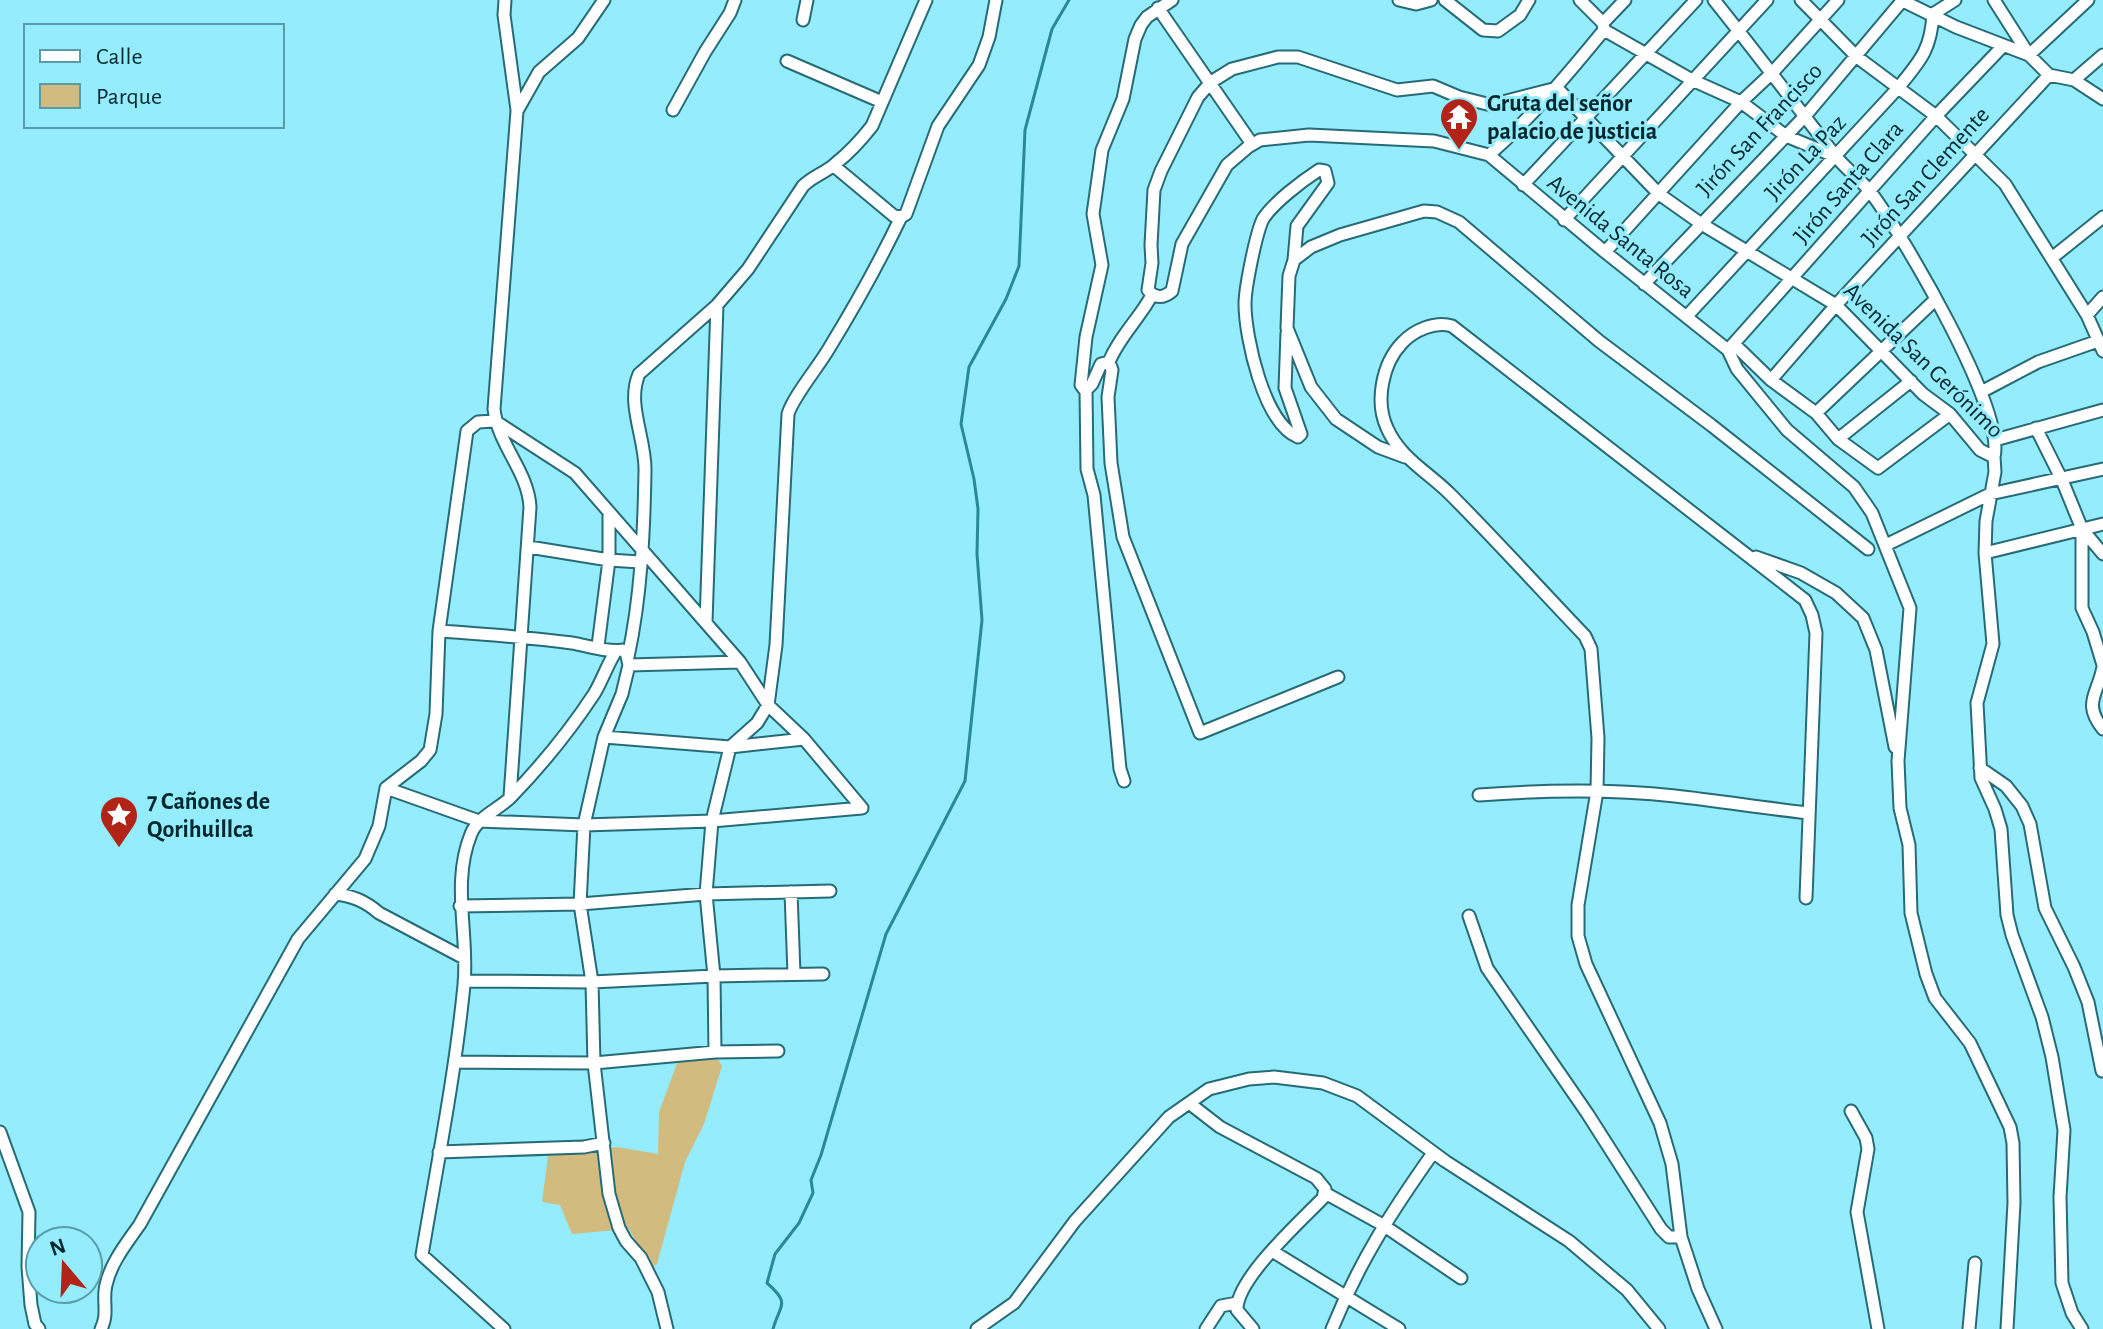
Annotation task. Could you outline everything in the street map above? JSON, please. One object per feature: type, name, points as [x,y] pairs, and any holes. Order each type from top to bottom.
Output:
[{"type":"street","points":[[505,0],[504,15],[517,111],[494,409],[495,421],[529,494],[529,547],[510,797]]},
{"type":"street","points":[[517,111],[539,72],[550,59],[578,38],[604,0]]},
{"type":"street","points":[[673,110],[735,0]]},
{"type":"street","points":[[803,20],[807,0]]},
{"type":"street","points":[[667,1329],[658,1292],[641,1258],[626,1241],[613,1213],[594,1063],[592,982],[580,904],[584,825],[604,737],[622,694],[624,658],[637,612],[645,469],[634,385],[648,364],[717,305],[748,269],[803,186],[814,175],[834,166],[865,134],[926,0]]},
{"type":"street","points":[[715,1052],[714,976],[706,894],[712,821],[730,747],[757,723],[768,705],[776,645],[788,414],[791,404],[806,386],[869,284],[901,217],[906,214],[938,126],[979,65],[989,37],[996,0]]},
{"type":"street","points":[[1124,781],[1120,769],[1094,495],[1087,469],[1086,390],[1081,385],[1086,337],[1102,265],[1093,214],[1100,161],[1127,86],[1135,39],[1147,17],[1172,0]]},
{"type":"street","points":[[1399,0],[1416,4],[1431,0]]},
{"type":"street","points":[[1445,0],[1483,30],[1498,31],[1520,15],[1529,0]]},
{"type":"street","points":[[1580,0],[1604,26],[1647,55],[1741,102],[1786,136],[1836,157]]},
{"type":"street","points":[[1557,88],[1491,105],[1433,86],[1397,90],[1298,57],[1278,57],[1232,69],[1211,82],[1198,97],[1154,190],[1148,290],[1152,295],[1166,296],[1172,291],[1182,244],[1227,165],[1252,144],[1278,137],[1309,135],[1434,141],[1489,155],[1557,88],[1625,0]]},
{"type":"street","points":[[1523,185],[1696,0]]},
{"type":"street","points":[[1714,0],[1773,72],[1836,157]]},
{"type":"street","points":[[1564,220],[1767,0]]},
{"type":"street","points":[[1801,0],[1857,57],[1936,116],[2005,184],[2087,315],[2100,346],[2038,362],[1981,392]]},
{"type":"street","points":[[1605,252],[1838,0]]},
{"type":"street","points":[[1901,0],[2029,55]]},
{"type":"street","name":"Jirón San Francisco","points":[[1644,284],[1806,115],[1901,0]]},
{"type":"street","points":[[1928,9],[1955,0]]},
{"type":"street","points":[[1994,0],[2029,55],[2049,75],[2074,80],[2103,99]]},
{"type":"street","points":[[2029,55],[2082,2]]},
{"type":"street","points":[[1158,8],[1252,144]]},
{"type":"street","name":"Jirón La Paz","points":[[1687,316],[1836,157],[1925,54],[1931,37],[1928,9]]},
{"type":"street","name":"Jirón Santa Clara","points":[[1731,347],[1936,116],[2003,46]]},
{"type":"street","points":[[2074,80],[2103,55]]},
{"type":"street","points":[[787,61],[882,102]]},
{"type":"street","name":"Jirón San Clemente","points":[[1771,380],[1973,154],[2049,75]]},
{"type":"street","name":"Avenida San Gerónimo","points":[[1557,88],[1659,194],[1700,223],[1836,305],[1923,394],[1950,414],[1980,450],[1994,457],[1995,440],[1981,392],[1965,356],[1900,235],[1870,191],[1836,157]]},
{"type":"street","name":"Avenida Santa Rosa","points":[[1489,155],[1644,284],[1731,347]]},
{"type":"street","points":[[834,166],[894,216],[901,217]]},
{"type":"street","points":[[1319,170],[1325,171],[1328,183],[1297,226],[1294,260],[1289,276],[1285,388],[1301,434],[1298,437],[1287,431],[1266,399],[1250,348],[1245,302],[1258,231],[1264,219],[1307,178],[1319,170]]},
{"type":"street","points":[[1294,260],[1311,247],[1340,235],[1424,211],[1437,212],[1459,222],[1599,341],[1868,549]]},
{"type":"street","points":[[2053,257],[2103,217]]},
{"type":"street","points":[[1152,295],[1143,312],[1115,347],[1109,362],[1112,370],[1108,397],[1111,463],[1123,537],[1200,733],[1338,677]]},
{"type":"street","points":[[2087,315],[2103,297]]},
{"type":"street","points":[[1816,413],[1935,300]]},
{"type":"street","points":[[706,622],[717,305]]},
{"type":"street","points":[[1716,1329],[1698,1289],[1681,1237],[1672,1164],[1660,1123],[1586,964],[1578,936],[1578,905],[1597,791],[1598,738],[1591,649],[1585,636],[1447,491],[1405,457],[1387,430],[1380,406],[1382,385],[1397,349],[1406,339],[1435,324],[1452,326],[1805,600],[1816,633],[1806,898]]},
{"type":"street","points":[[1287,328],[1311,387],[1336,419],[1378,447],[1405,457]]},
{"type":"street","points":[[1731,347],[1816,413],[1838,439],[1878,468],[1950,414]]},
{"type":"street","points":[[1731,347],[1737,369],[1787,430],[1854,487],[1872,513],[1910,608],[1898,761],[1900,808],[1909,845],[1911,913],[1935,998],[1970,1043],[2010,1127],[2014,1215],[2007,1329]]},
{"type":"street","points":[[1086,390],[1101,364],[1109,362]]},
{"type":"street","points":[[1838,439],[1911,381]]},
{"type":"street","points":[[1995,440],[2103,410]]},
{"type":"street","points":[[101,1329],[105,1322],[104,1290],[114,1262],[140,1224],[298,939],[365,859],[379,826],[386,788],[421,761],[430,750],[436,714],[439,631],[467,431],[478,422],[495,421],[575,473],[740,662],[768,705],[804,739],[862,808],[712,821],[584,825],[479,821],[386,788]]},
{"type":"street","points":[[2036,428],[2082,529],[2103,554]]},
{"type":"street","points":[[1994,457],[1985,553],[1993,644],[1977,703],[1981,778],[2001,829],[2007,915],[2012,935],[2042,1017],[2052,1057],[2064,1130],[2060,1197],[2062,1283],[2072,1313],[2082,1329]]},
{"type":"street","points":[[1886,545],[1990,494],[2103,469]]},
{"type":"street","points":[[598,646],[609,560],[609,512]]},
{"type":"street","points":[[1985,553],[2103,524]]},
{"type":"street","points":[[2082,529],[2082,608],[2103,666],[2091,710],[2103,729]]},
{"type":"street","points":[[529,547],[640,562]]},
{"type":"street","points":[[1751,557],[1801,573],[1836,593],[1863,618],[1876,650],[1898,761]]},
{"type":"street","points":[[439,631],[520,636],[598,646],[624,658],[740,662]]},
{"type":"street","points":[[504,1329],[422,1255],[455,1062],[464,981],[460,906],[465,853],[471,832],[479,821],[496,811],[552,753],[624,658]]},
{"type":"street","points":[[604,737],[730,747],[804,739]]},
{"type":"street","points":[[1980,768],[2006,786],[2022,806],[2030,824],[2045,908],[2088,1002],[2102,1071]]},
{"type":"street","points":[[1479,795],[1546,790],[1597,791],[1673,796],[1808,813]]},
{"type":"street","points":[[460,906],[580,904],[706,894],[830,891]]},
{"type":"street","points":[[791,892],[794,974]]},
{"type":"street","points":[[335,894],[353,896],[464,958]]},
{"type":"street","points":[[1469,916],[1487,968],[1513,1009],[1587,1113],[1661,1229],[1669,1237],[1681,1237]]},
{"type":"street","points":[[464,981],[592,982],[823,974]]},
{"type":"street","points":[[455,1062],[594,1063],[715,1052],[778,1051]]},
{"type":"street","points":[[977,1329],[1014,1303],[1075,1221],[1169,1117],[1209,1089],[1249,1079],[1274,1077],[1323,1083],[1357,1096],[1433,1153],[1569,1241],[1627,1290],[1659,1329]]},
{"type":"street","points":[[1189,1103],[1220,1127],[1316,1178],[1325,1193],[1383,1225],[1461,1278]]},
{"type":"street","points":[[1851,1111],[1866,1138],[1868,1149],[1857,1212],[1878,1329]]},
{"type":"street","points":[[0,1132],[29,1212],[31,1305],[39,1329]]},
{"type":"street","points":[[439,1152],[584,1147],[604,1143]]},
{"type":"street","points":[[1332,1329],[1345,1297],[1383,1225],[1433,1153]]},
{"type":"street","points":[[1253,1329],[1237,1310],[1245,1285],[1325,1193]]},
{"type":"street","points":[[1272,1251],[1399,1329]]},
{"type":"street","points":[[1969,1329],[1975,1263]]},
{"type":"street","points":[[1206,1329],[1221,1306],[1237,1303]]},
{"type":"green space","points":[[679,1058],[717,1058],[722,1066],[704,1124],[685,1162],[657,1264],[651,1269],[629,1229],[572,1234],[560,1205],[542,1202],[548,1156],[617,1147],[658,1154],[659,1112]]},
{"type":"waterway","points":[[773,1329],[782,1304],[767,1283],[775,1254],[799,1223],[813,1193],[811,1180],[886,934],[965,781],[982,620],[977,554],[978,509],[961,424],[969,367],[1006,299],[1019,266],[1025,130],[1052,29],[1069,0]]},
{"type":"place","name":"Gruta del señor palacio de justicia","points":[[1459,151]]},
{"type":"place","name":"7 Cañones de Qorihuillca","points":[[119,849]]}]
